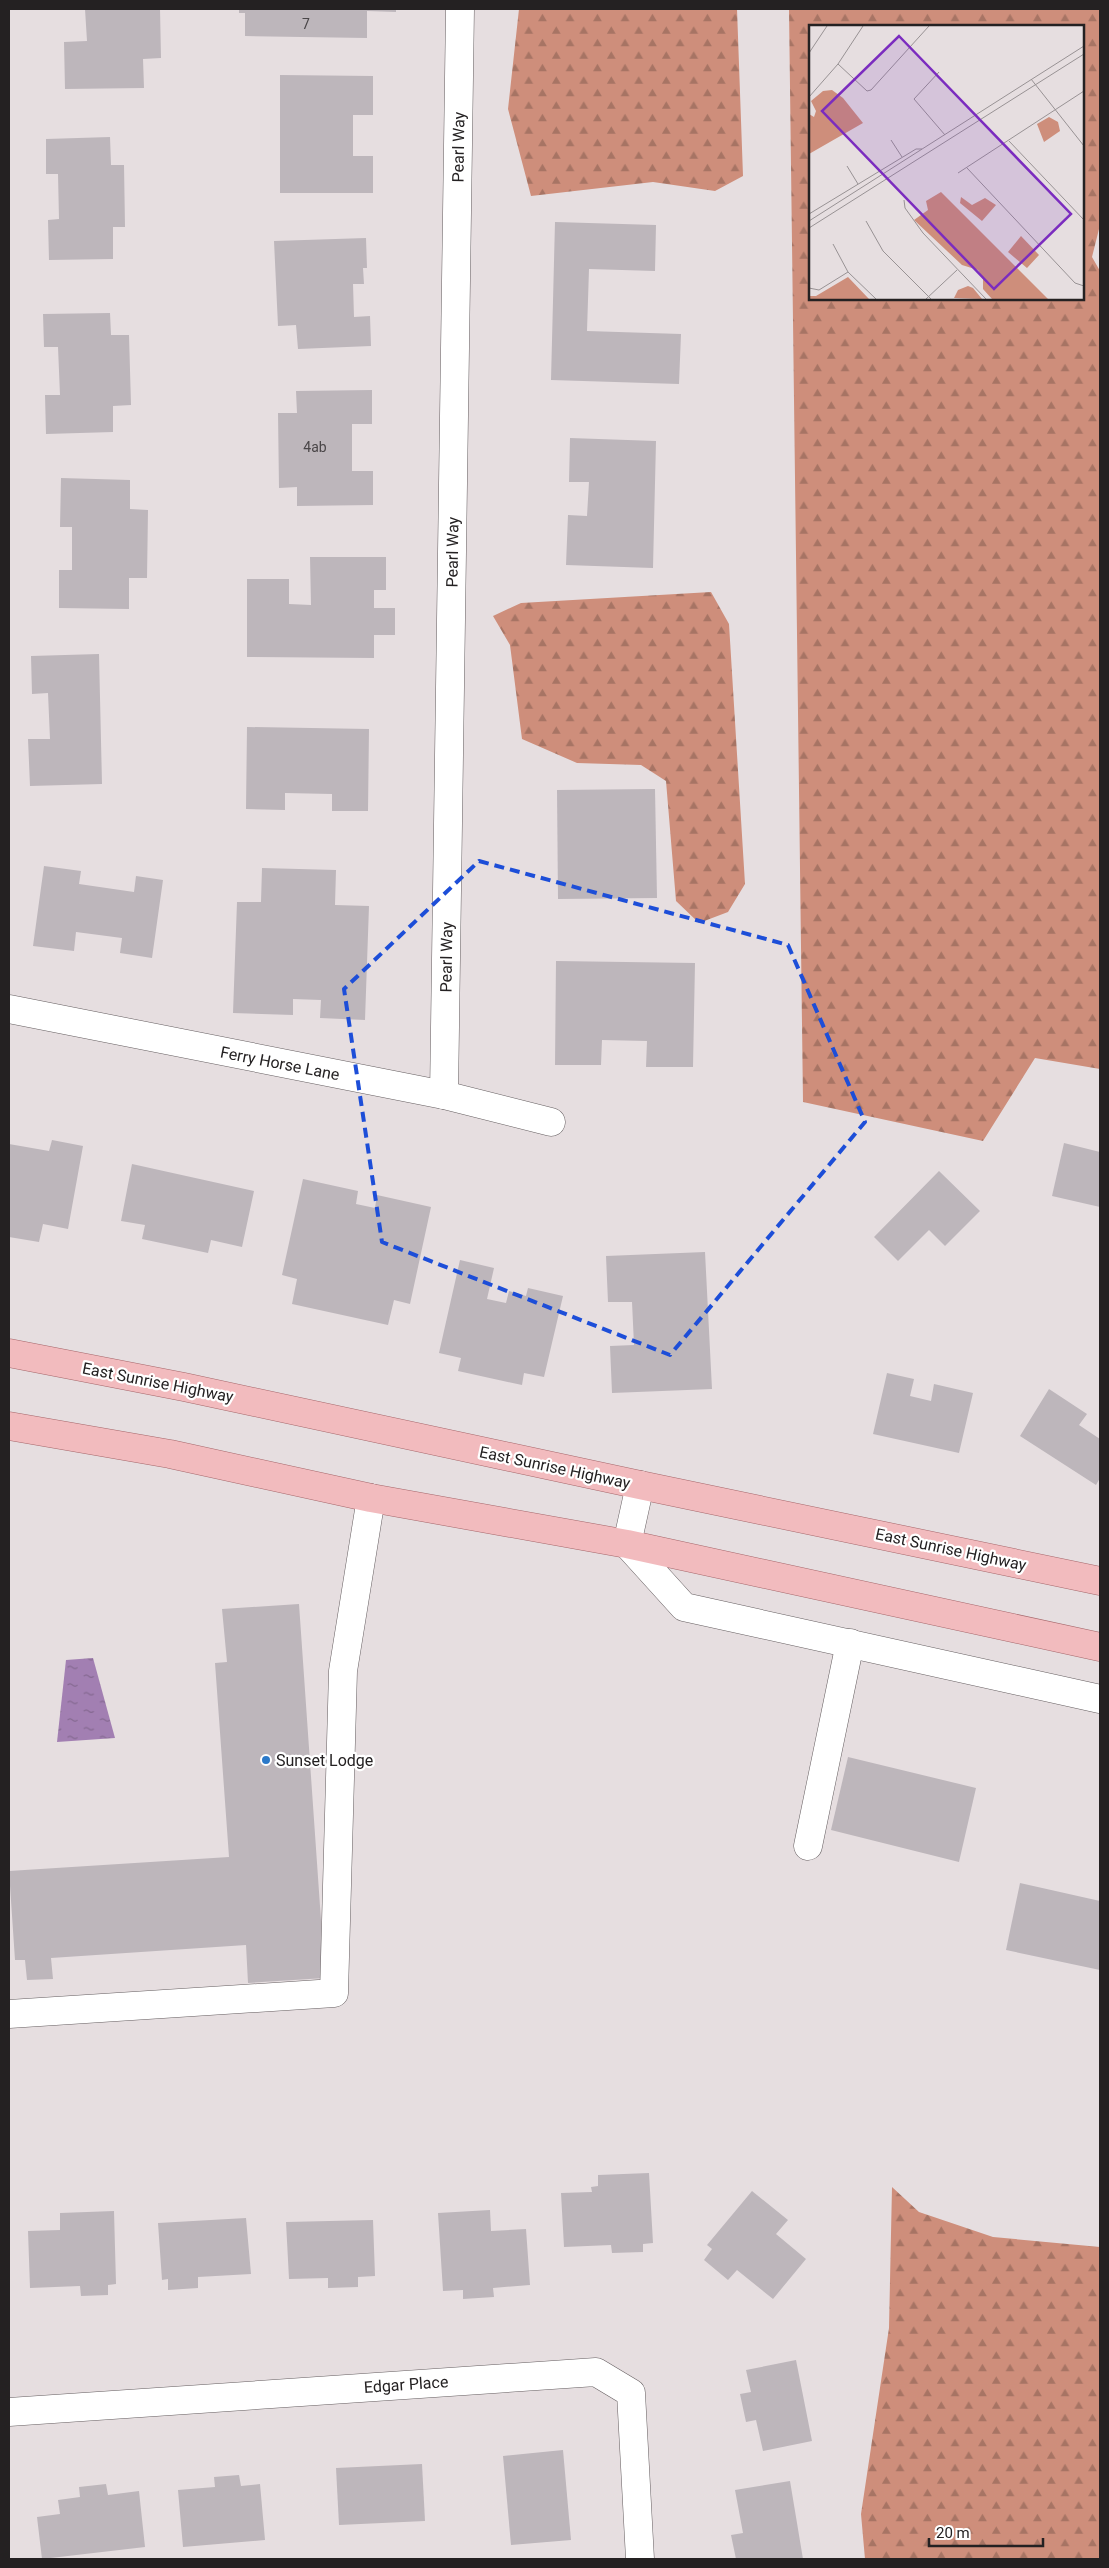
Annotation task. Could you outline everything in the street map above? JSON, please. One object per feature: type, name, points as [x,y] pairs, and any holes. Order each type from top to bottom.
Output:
[{"type":"main road","name":"East Sunrise Highway","points":[[9,1353],[194,1389],[1100,1581]]},
{"type":"main road","points":[[9,1426],[170,1454],[371,1498],[627,1544],[1100,1647]]},
{"type":"street","name":"Pearl Way","points":[[444,1095],[460,9]]},
{"type":"street","name":"Ferry Horse Lane","points":[[9,1009],[444,1095],[551,1122]]},
{"type":"street","points":[[640,1485],[627,1544],[684,1607],[1100,1699]]},
{"type":"street","points":[[9,2014],[334,1993],[343,1671],[371,1498]]},
{"type":"street","points":[[808,1846],[850,1643]]},
{"type":"street","name":"Edgar Place","points":[[9,2412],[596,2372],[631,2393],[640,2559]]},
{"type":"highlighted area","points":[[479,861],[788,945],[865,1122],[670,1355],[382,1242],[344,989]]},
{"type":"green space","points":[[519,9],[737,9],[743,176],[715,191],[653,182],[531,196],[508,109]]},
{"type":"green space","points":[[789,9],[1100,9],[1100,225],[1092,257],[1100,271],[1100,1069],[1035,1058],[983,1141],[803,1102]]},
{"type":"green space","points":[[711,592],[729,624],[745,884],[728,912],[699,923],[676,901],[666,781],[641,765],[577,763],[522,739],[510,645],[493,616],[521,603]]},
{"type":"green space","points":[[892,2187],[919,2212],[993,2237],[1100,2247],[1100,2559],[865,2559],[861,2514],[889,2328]]},
{"type":"water","points":[[93,1658],[115,1738],[57,1742],[66,1660]]},
{"type":"building","points":[[85,9],[160,9],[161,58],[143,59],[144,88],[65,89],[64,42],[87,41]]},
{"type":"building","points":[[239,9],[396,9],[396,12],[367,11],[367,38],[245,36],[245,13],[239,13]]},
{"type":"building","points":[[280,75],[373,76],[373,115],[353,115],[353,156],[373,156],[373,193],[280,193]]},
{"type":"building","points":[[110,137],[111,165],[124,165],[125,227],[113,227],[113,259],[49,260],[48,220],[59,219],[58,174],[46,174],[46,139]]},
{"type":"building","points":[[555,222],[656,225],[655,271],[589,269],[587,331],[681,334],[679,384],[551,380]]},
{"type":"building","points":[[366,238],[367,268],[363,268],[364,284],[353,284],[354,317],[370,316],[371,346],[298,349],[296,325],[278,326],[274,241]]},
{"type":"building","points":[[110,313],[111,335],[129,335],[131,405],[113,406],[113,432],[46,434],[45,395],[60,395],[58,347],[44,347],[43,314]]},
{"type":"building","points":[[372,390],[372,424],[352,424],[352,471],[373,471],[373,505],[297,506],[297,487],[279,488],[278,413],[297,413],[296,391]]},
{"type":"building","points":[[570,438],[656,441],[653,568],[566,565],[568,515],[587,516],[589,482],[569,482]]},
{"type":"building","points":[[61,478],[130,480],[130,509],[148,510],[147,578],[129,578],[129,609],[59,608],[59,570],[72,570],[72,527],[60,527]]},
{"type":"building","points":[[310,557],[386,557],[386,590],[374,590],[374,608],[395,608],[395,635],[374,635],[374,658],[247,657],[247,579],[289,579],[289,604],[311,605]]},
{"type":"building","points":[[99,654],[102,784],[30,786],[28,739],[50,739],[48,693],[32,694],[31,656]]},
{"type":"building","points":[[247,727],[369,729],[368,811],[332,811],[332,794],[285,793],[285,810],[246,809]]},
{"type":"building","points":[[655,789],[657,898],[558,899],[557,790]]},
{"type":"building","points":[[44,866],[81,871],[79,884],[134,892],[136,876],[163,880],[152,958],[120,953],[122,938],[76,932],[74,951],[33,946]]},
{"type":"building","points":[[262,868],[336,870],[335,905],[369,906],[365,1020],[320,1018],[321,1000],[293,999],[293,1015],[233,1013],[237,902],[261,902]]},
{"type":"building","points":[[556,961],[695,963],[693,1067],[646,1067],[647,1041],[602,1040],[601,1065],[555,1065]]},
{"type":"building","points":[[52,1140],[83,1146],[68,1229],[43,1224],[39,1242],[9,1237],[9,1144],[49,1151]]},
{"type":"building","points":[[1064,1143],[1100,1152],[1100,1207],[1052,1196]]},
{"type":"building","points":[[132,1164],[254,1191],[242,1247],[211,1240],[208,1253],[142,1239],[145,1225],[121,1221]]},
{"type":"building","points":[[939,1171],[980,1211],[945,1246],[929,1230],[898,1261],[874,1237]]},
{"type":"building","points":[[303,1179],[358,1191],[356,1204],[375,1208],[377,1195],[431,1207],[410,1304],[394,1300],[388,1325],[292,1304],[297,1279],[282,1275]]},
{"type":"building","points":[[705,1252],[712,1389],[612,1393],[610,1346],[634,1345],[632,1302],[608,1302],[606,1256]]},
{"type":"building","points":[[460,1260],[494,1268],[487,1299],[506,1303],[509,1291],[526,1296],[528,1288],[563,1296],[544,1377],[524,1373],[522,1385],[458,1371],[461,1358],[439,1353]]},
{"type":"building","points":[[887,1373],[914,1379],[910,1396],[931,1401],[934,1384],[973,1393],[959,1453],[873,1434]]},
{"type":"building","points":[[1049,1389],[1087,1414],[1079,1425],[1100,1439],[1100,1478],[1096,1485],[1020,1436]]},
{"type":"building","name":"Sunset Lodge","points":[[299,1604],[325,1978],[248,1983],[246,1945],[51,1958],[53,1979],[27,1980],[25,1960],[15,1960],[9,1871],[229,1857],[215,1663],[227,1662],[222,1609]]},
{"type":"building","points":[[848,1757],[976,1788],[959,1862],[831,1830]]},
{"type":"building","points":[[1020,1883],[1100,1901],[1100,1970],[1006,1950]]},
{"type":"building","points":[[649,2173],[653,2243],[643,2244],[643,2252],[612,2253],[611,2245],[564,2247],[561,2193],[592,2192],[591,2187],[598,2186],[598,2175]]},
{"type":"building","points":[[752,2191],[788,2220],[776,2234],[806,2259],[773,2299],[737,2270],[728,2280],[704,2260],[712,2249],[707,2245]]},
{"type":"building","points":[[490,2210],[491,2231],[526,2229],[530,2285],[493,2288],[494,2297],[463,2299],[463,2290],[443,2291],[438,2213]]},
{"type":"building","points":[[114,2211],[116,2284],[108,2285],[108,2295],[81,2296],[80,2286],[30,2288],[28,2231],[60,2230],[60,2213]]},
{"type":"building","points":[[246,2218],[251,2274],[198,2277],[198,2288],[168,2290],[168,2279],[162,2280],[158,2223]]},
{"type":"building","points":[[373,2220],[375,2276],[358,2277],[358,2287],[328,2288],[328,2278],[289,2279],[286,2222]]},
{"type":"building","points":[[796,2360],[812,2441],[763,2451],[756,2420],[746,2422],[740,2394],[751,2392],[746,2370]]},
{"type":"building","points":[[563,2450],[571,2540],[511,2545],[503,2456]]},
{"type":"building","points":[[422,2464],[425,2521],[339,2525],[336,2468]]},
{"type":"building","points":[[239,2475],[241,2486],[260,2484],[265,2540],[183,2547],[178,2490],[215,2487],[214,2477]]},
{"type":"building","points":[[790,2481],[803,2559],[736,2559],[731,2535],[743,2533],[735,2490]]},
{"type":"building","points":[[106,2484],[108,2495],[139,2491],[145,2547],[42,2559],[37,2517],[60,2514],[58,2500],[80,2497],[79,2487]]},
{"type":"place","name":"Sunset Lodge","points":[[266,1760]]}]
